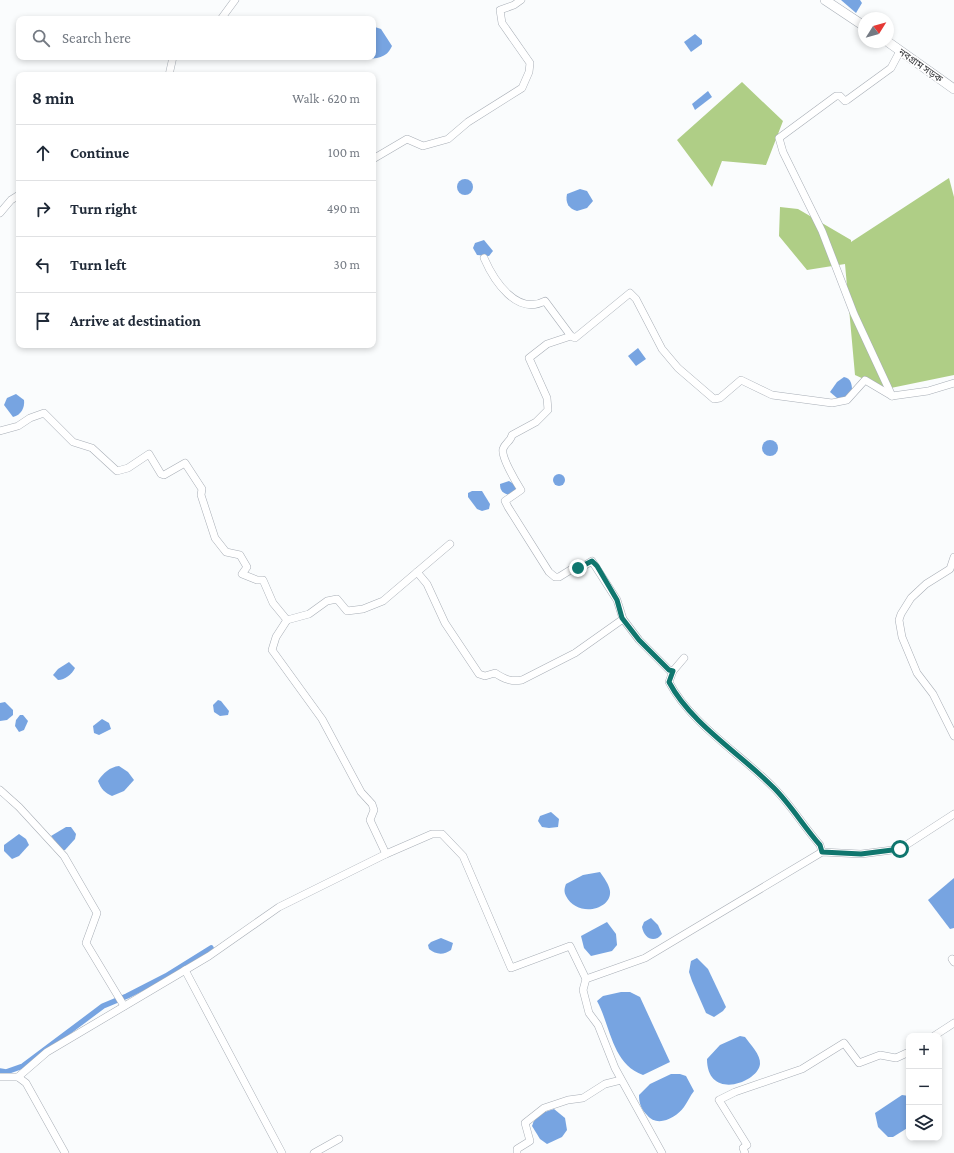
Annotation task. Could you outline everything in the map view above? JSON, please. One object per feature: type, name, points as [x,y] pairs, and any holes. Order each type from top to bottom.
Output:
[{"type":"main road","points":[[825,0],[858,22]]},
{"type":"main road","name":"নবগ্রাম সড়ক","points":[[894,46],[954,89]]},
{"type":"street","points":[[223,16],[235,0]]},
{"type":"street","points":[[376,157],[408,138],[423,146],[448,139],[468,122],[522,88],[529,72],[530,63],[502,23],[500,10],[514,5],[521,0]]},
{"type":"street","points":[[892,396],[854,314],[822,231],[783,152],[778,138],[836,96],[840,96],[845,101],[848,100],[891,68],[900,50]]},
{"type":"street","points":[[170,72],[172,60]]},
{"type":"street","points":[[0,213],[11,200],[16,197]]},
{"type":"street","points":[[484,258],[489,270],[504,291],[513,298],[525,304],[536,306],[545,301],[570,336]]},
{"type":"street","points":[[673,671],[669,670],[639,640],[622,618],[617,600],[592,561],[582,567],[572,569],[559,577],[555,577],[549,572],[508,507],[506,501],[521,490],[503,454],[504,447],[511,440],[512,435],[536,422],[548,410],[547,398],[530,358],[547,344],[570,336],[575,338],[630,293],[636,299],[662,350],[678,368],[714,399],[720,398],[741,380],[772,395],[832,403],[847,400],[865,380],[892,396],[928,391],[954,383]]},
{"type":"street","points":[[0,431],[18,426],[30,418],[44,413],[73,442],[92,448],[117,471],[128,468],[148,454],[161,474],[164,475],[185,464],[197,478],[202,489],[202,495],[215,538],[226,552],[240,555],[247,567],[242,574],[257,580],[263,580],[273,603],[287,620]]},
{"type":"street","points":[[386,854],[370,820],[374,810],[372,804],[361,792],[322,720],[272,650],[276,637],[287,620],[309,614],[326,601],[337,599],[347,611],[363,609],[383,601],[450,544]]},
{"type":"street","points":[[954,557],[950,569],[926,584],[911,598],[899,620],[902,637],[917,673],[933,694],[954,736]]},
{"type":"street","points":[[417,572],[427,584],[445,623],[479,674],[485,676],[495,673],[503,679],[514,682],[522,680],[575,653],[622,618]]},
{"type":"street","points":[[684,658],[673,671],[669,682],[674,692],[694,715],[774,788],[820,845],[822,852]]},
{"type":"street","points":[[0,790],[19,807],[64,856],[97,913],[86,943],[123,1004]]},
{"type":"street","points":[[586,979],[646,958],[822,852],[861,854],[900,849],[954,814]]},
{"type":"street","points":[[18,1077],[47,1052],[123,1004],[209,956],[279,907],[386,854],[432,834],[442,834],[463,856],[511,968],[570,946],[586,979],[583,990],[589,1013],[598,1025],[622,1080],[662,1153]]},
{"type":"street","points":[[185,970],[282,1153]]},
{"type":"street","points":[[939,1033],[954,1023]]},
{"type":"street","points":[[745,1153],[743,1148],[747,1145],[719,1100],[735,1092],[802,1068],[844,1043],[859,1063],[880,1055],[896,1058],[906,1053]]},
{"type":"street","points":[[0,1077],[18,1077],[26,1083],[66,1153]]},
{"type":"street","points":[[517,1153],[517,1149],[530,1141],[526,1123],[544,1108],[568,1100],[583,1098],[605,1084],[622,1080]]},
{"type":"street","points":[[314,1153],[339,1139]]},
{"type":"green space","points":[[742,82],[783,121],[766,165],[722,161],[712,187],[677,140]]},
{"type":"green space","points":[[949,178],[954,197],[954,375],[886,389],[855,375],[845,264],[807,270],[779,236],[780,207],[798,209],[851,240],[851,242]]},
{"type":"water","points":[[841,0],[860,0],[862,3],[856,13]]},
{"type":"water","points":[[376,27],[381,29],[392,46],[384,56],[377,58]]},
{"type":"water","points":[[695,34],[702,40],[702,44],[691,52],[684,42]]},
{"type":"water","points":[[708,91],[712,97],[695,110],[692,104]]},
{"type":"water","points":[[462,179],[468,179],[473,184],[471,193],[468,195],[462,195],[457,190],[457,184]]},
{"type":"water","points":[[580,189],[587,191],[593,201],[587,208],[577,211],[568,205],[567,194]]},
{"type":"water","points":[[484,240],[493,251],[489,256],[477,255],[473,248],[475,243]]},
{"type":"water","points":[[638,348],[646,359],[636,366],[628,356]]},
{"type":"water","points":[[844,377],[850,380],[852,390],[842,400],[830,392],[837,382]]},
{"type":"water","points":[[16,394],[24,400],[24,406],[20,413],[13,417],[4,405],[7,398]]},
{"type":"water","points":[[767,440],[773,440],[778,445],[776,454],[773,456],[767,456],[762,451],[762,445]]},
{"type":"water","points":[[557,474],[561,474],[565,480],[561,486],[557,486],[553,482],[553,478]]},
{"type":"water","points":[[509,481],[517,486],[516,490],[509,495],[502,491],[500,484]]},
{"type":"water","points":[[472,491],[482,491],[490,504],[489,509],[482,511],[477,509],[468,497],[468,493]]},
{"type":"water","points":[[69,662],[75,668],[74,670],[66,678],[58,680],[53,675],[58,669]]},
{"type":"water","points":[[218,700],[221,701],[229,711],[228,715],[220,716],[214,712],[213,705]]},
{"type":"water","points":[[5,702],[13,710],[13,715],[7,720],[0,721],[0,703]]},
{"type":"water","points":[[20,715],[23,715],[28,721],[24,730],[19,732],[15,726],[16,720]]},
{"type":"water","points":[[102,719],[109,723],[111,729],[99,735],[94,733],[93,726]]},
{"type":"water","points":[[119,766],[128,772],[134,780],[124,791],[112,796],[107,794],[100,786],[98,781],[107,771]]},
{"type":"water","points":[[551,812],[559,819],[558,827],[542,827],[538,821],[540,816]]},
{"type":"water","points":[[66,827],[71,827],[76,834],[75,839],[65,850],[62,850],[51,836]]},
{"type":"water","points":[[19,834],[26,839],[29,845],[19,856],[12,859],[4,851],[4,845]]},
{"type":"water","points":[[600,872],[610,891],[609,898],[606,903],[593,909],[585,909],[571,903],[565,893],[566,884],[583,875]]},
{"type":"water","points":[[954,878],[954,928],[950,929],[928,900]]},
{"type":"water","points":[[651,918],[658,925],[662,934],[656,939],[647,937],[642,927],[644,922]]},
{"type":"water","points":[[607,922],[616,934],[617,945],[612,951],[591,956],[584,948],[581,936]]},
{"type":"water","points":[[441,938],[453,943],[451,950],[440,954],[429,949],[428,945],[431,942]]},
{"type":"water","points":[[697,958],[708,969],[726,1007],[714,1017],[706,1013],[689,972],[691,961]]},
{"type":"water","points":[[621,992],[630,992],[640,997],[670,1062],[643,1075],[633,1070],[619,1054],[597,1001],[603,996]]},
{"type":"water","points":[[740,1036],[745,1037],[755,1050],[759,1057],[760,1064],[757,1071],[751,1077],[742,1082],[723,1084],[715,1080],[709,1072],[707,1059],[720,1045]]},
{"type":"water","points":[[671,1074],[686,1076],[694,1091],[681,1111],[676,1115],[666,1120],[656,1121],[651,1119],[643,1110],[639,1095],[650,1084]]},
{"type":"water","points":[[902,1095],[906,1096],[906,1129],[893,1137],[888,1137],[878,1127],[875,1113]]},
{"type":"water","points":[[554,1109],[565,1118],[567,1130],[562,1137],[547,1144],[540,1139],[532,1126],[535,1119],[540,1114]]},
{"type":"waterway","points":[[0,1071],[6,1072],[23,1066],[103,1006],[127,996],[166,976],[211,948]]},
{"type":"route","points":[[578,568],[592,561],[597,566],[617,600],[622,618],[639,640],[669,670],[673,671],[669,682],[674,692],[694,715],[774,788],[820,845],[822,852],[861,854],[900,849]]}]
